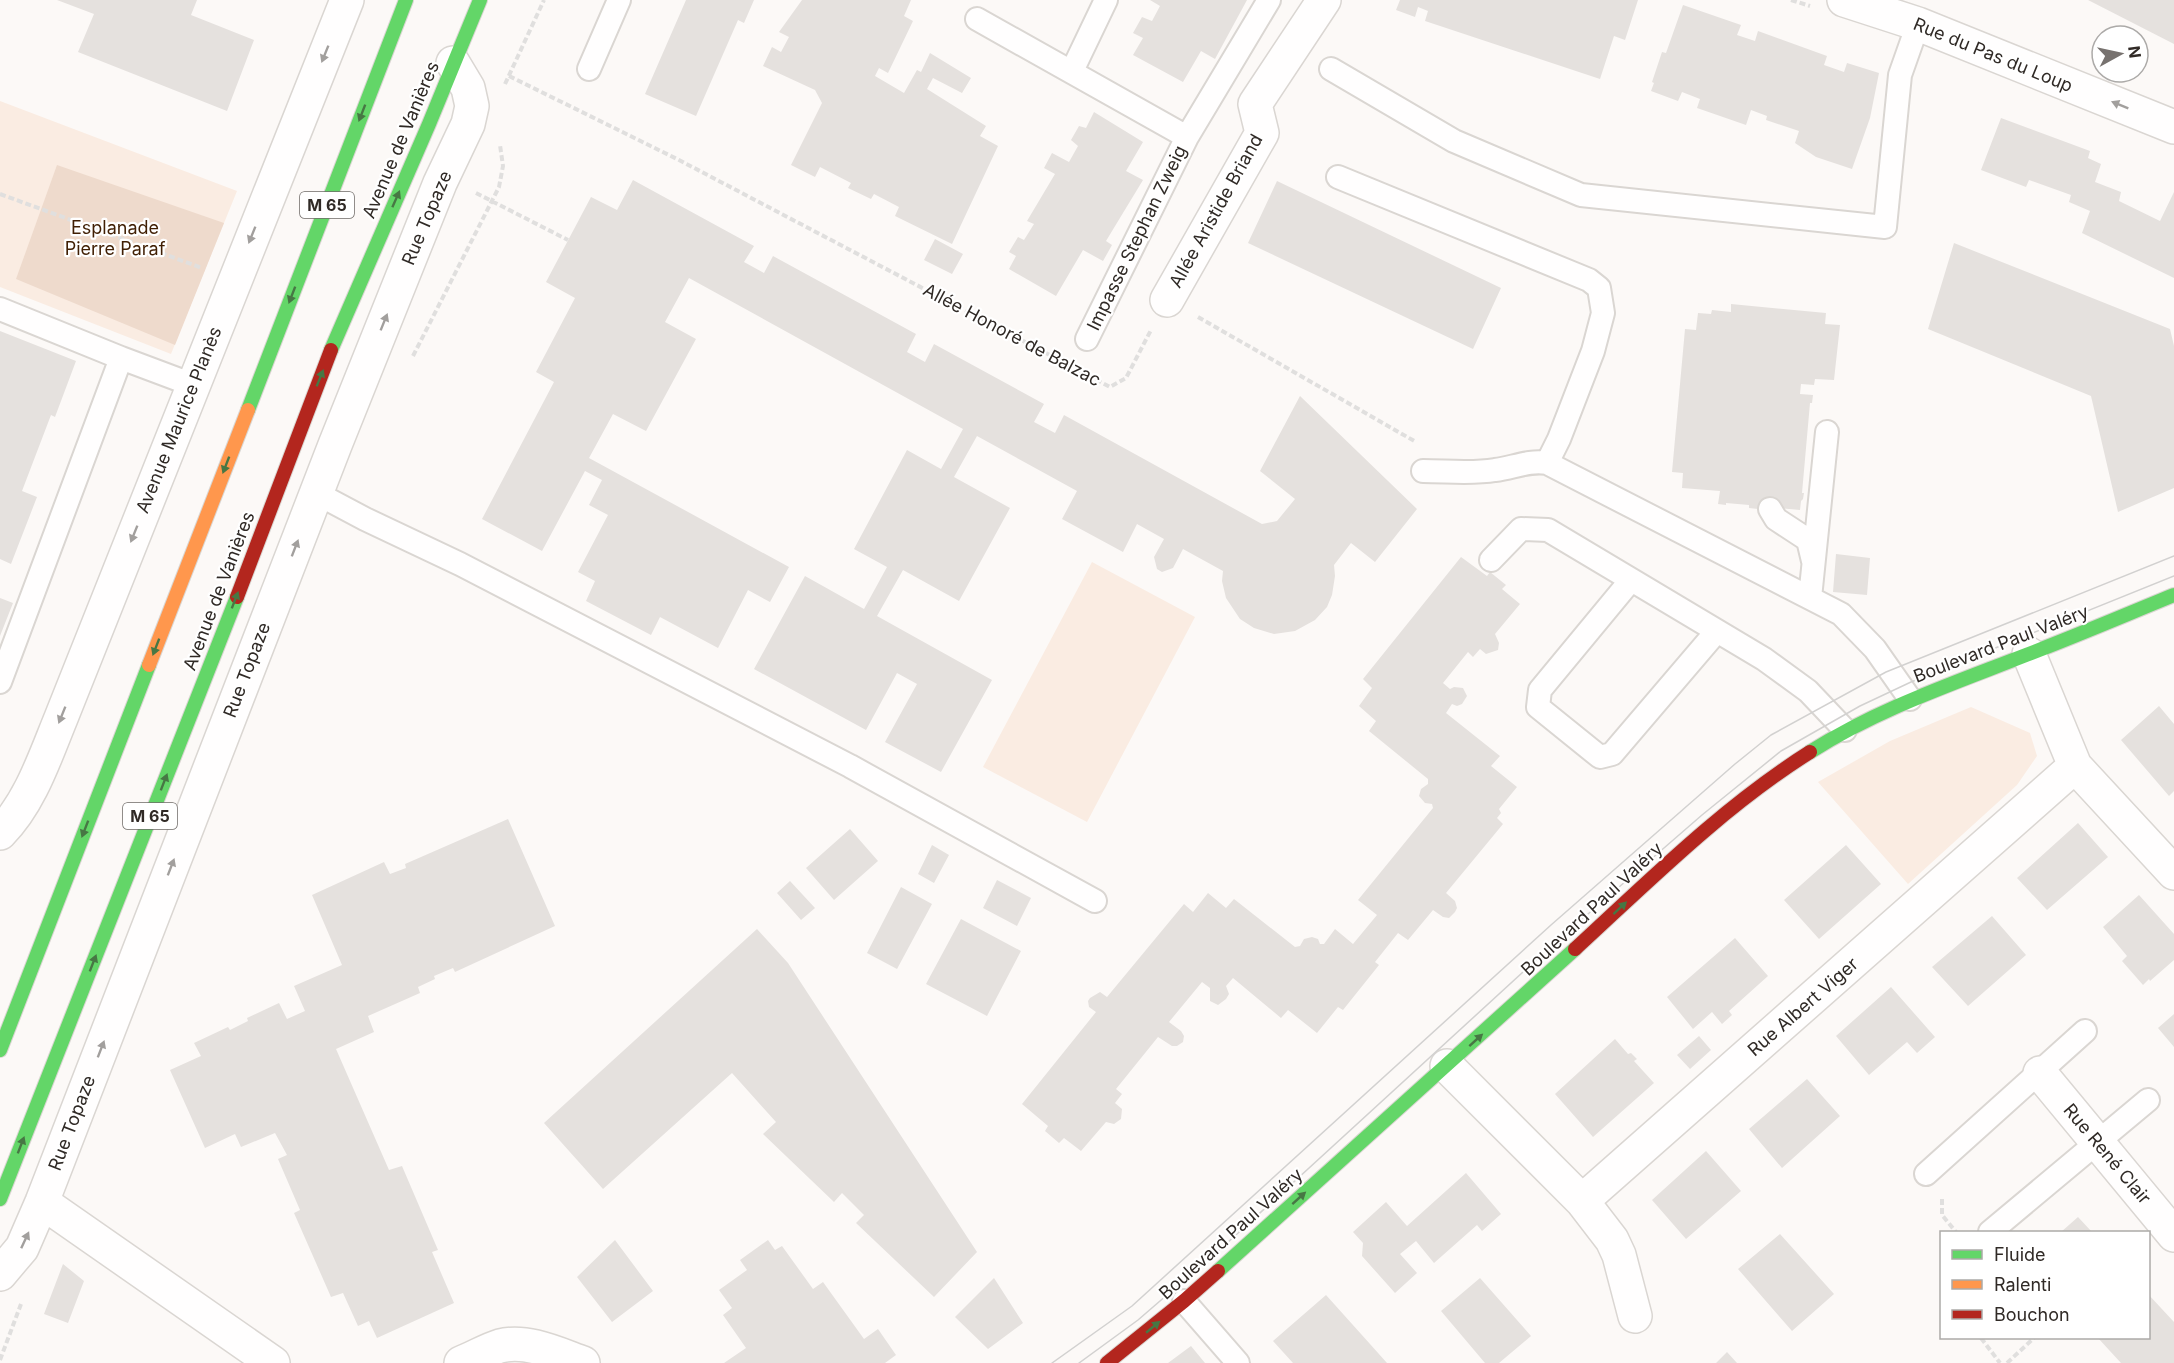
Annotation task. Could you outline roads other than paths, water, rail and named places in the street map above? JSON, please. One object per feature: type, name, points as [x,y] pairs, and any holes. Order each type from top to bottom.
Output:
[{"type":"main road","name":"M 65","points":[[0,1050],[406,0]]},
{"type":"main road","name":"M 65","points":[[453,63],[468,0]]},
{"type":"main road","name":"Avenue de Vanières","points":[[0,1199],[235,601],[342,321],[429,124],[480,0]]},
{"type":"main road","name":"Boulevard Paul Valéry","points":[[1107,1363],[1184,1301],[1447,1066],[1713,823],[1775,774],[1845,730],[1910,699],[2174,595]]},
{"type":"street","name":"Avenue Maurice Planès","points":[[0,833],[11,822],[36,777],[347,0]]},
{"type":"street","name":"Allée Aristide Briand","points":[[1167,300],[1262,133],[1255,104],[1324,0]]},
{"type":"street","name":"Rue du Pas du Loup","points":[[1844,0],[1918,24],[2174,127]]},
{"type":"street","name":"Rue Topaze","points":[[0,1274],[21,1248],[42,1202],[316,493],[443,176],[468,124],[472,106],[468,88],[453,63]]},
{"type":"street","points":[[2029,654],[2075,766],[2172,866]]},
{"type":"street","name":"Rue Albert Viger","points":[[1582,1201],[2075,766]]},
{"type":"street","points":[[1447,1066],[1582,1201],[1612,1240],[1619,1255],[1635,1316]]},
{"type":"street","name":"Rue René Clair","points":[[2040,1072],[2174,1235]]},
{"type":"street","points":[[42,1202],[273,1363]]},
{"type":"street","points":[[461,1363],[501,1346],[524,1345],[550,1351],[583,1363]]},
{"type":"lane","points":[[589,69],[620,0]]},
{"type":"lane","points":[[1072,71],[1106,0]]},
{"type":"lane","name":"Impasse Stephan Zweig","points":[[1087,339],[1187,137],[1269,0]]},
{"type":"lane","name":"Impasse Stephan Zweig","points":[[977,19],[1187,137]]},
{"type":"lane","points":[[1331,69],[1454,141],[1581,195],[1885,227],[1900,75],[1918,24]]},
{"type":"lane","points":[[1338,177],[1589,280],[1599,288],[1603,312],[1593,351],[1559,439],[1547,463]]},
{"type":"lane","points":[[0,309],[193,385]]},
{"type":"lane","points":[[0,682],[121,358]]},
{"type":"lane","points":[[1810,598],[1827,432]]},
{"type":"lane","points":[[1423,471],[1469,472],[1496,470],[1534,461],[1547,463],[1841,614],[1875,649],[1910,699]]},
{"type":"lane","points":[[316,493],[460,564],[850,766],[1095,901]]},
{"type":"lane","points":[[1770,509],[1776,519],[1808,540],[1814,563]]},
{"type":"lane","points":[[1491,560],[1521,529],[1548,530],[1764,659],[1808,691],[1845,730]]},
{"type":"lane","points":[[1631,580],[1540,690],[1538,707],[1600,757],[1612,754],[1717,631]]},
{"type":"lane","points":[[0,1017],[23,989]]},
{"type":"lane","points":[[1926,1174],[2085,1031]]},
{"type":"lane","points":[[1992,1231],[2148,1100]]},
{"type":"lane","points":[[1184,1301],[1238,1363]]},
{"type":"tram line","points":[[1052,1363],[1132,1306],[1551,925],[1771,735],[1886,672],[2174,556]]},
{"type":"tram line","points":[[1079,1363],[1138,1320],[1226,1244],[1558,940],[1702,815],[1781,751],[1860,706],[1911,682],[2174,576]]},
{"type":"park label","name":"Esplanade Pierre Paraf","points":[[115,238]]}]
